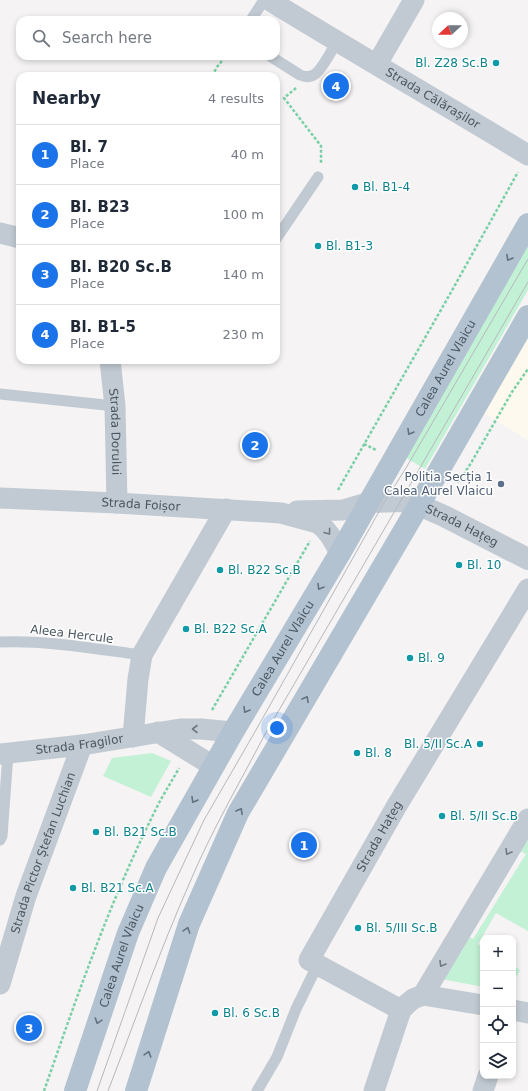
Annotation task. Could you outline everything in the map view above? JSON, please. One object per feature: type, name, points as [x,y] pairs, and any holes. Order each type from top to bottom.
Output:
[{"type":"main road","name":"Calea Aurel Vlaicu","points":[[75,1091],[128,933],[156,868],[213,766],[370,502],[528,224]]},
{"type":"main road","points":[[136,1091],[189,924],[238,814],[528,316]]},
{"type":"street","name":"Strada Călărașilor","points":[[269,0],[528,155]]},
{"type":"street","points":[[376,64],[414,0]]},
{"type":"street","points":[[0,232],[16,237]]},
{"type":"street","name":"Strada Dorului","points":[[110,364],[114,406],[117,503]]},
{"type":"street","name":"Strada Foișor","points":[[0,498],[117,503],[281,513],[314,510],[323,518],[370,502]]},
{"type":"street","name":"Strada Hațeg","points":[[370,502],[402,501],[419,505],[444,516],[528,559]]},
{"type":"street","points":[[133,737],[142,655],[226,509]]},
{"type":"street","points":[[323,518],[326,529],[340,553]]},
{"type":"street","name":"Strada Hațeg","points":[[309,960],[396,807],[528,589]]},
{"type":"street","name":"Strada Fragilor","points":[[4,754],[82,745],[180,729],[233,732]]},
{"type":"street","points":[[158,732],[213,766]]},
{"type":"street","name":"Strada Pictor Ștefan Luchian","points":[[0,984],[26,896],[82,745]]},
{"type":"street","points":[[423,995],[528,819]]},
{"type":"street","points":[[309,960],[401,1010]]},
{"type":"street","points":[[374,1091],[401,1010],[413,999],[423,995],[480,1004]]},
{"type":"street","points":[[516,1011],[528,1013]]},
{"type":"street","points":[[483,1091],[487,1079]]},
{"type":"lane","points":[[254,16],[264,0]]},
{"type":"lane","points":[[276,60],[300,75],[305,77],[310,76],[319,70],[337,42]]},
{"type":"lane","points":[[280,233],[318,177]]},
{"type":"lane","points":[[0,394],[114,406]]},
{"type":"lane","name":"Aleea Hercule","points":[[0,642],[22,641],[49,643],[142,655]]},
{"type":"lane","points":[[0,840],[2,836],[4,754]]},
{"type":"lane","points":[[258,1091],[277,1057],[296,1009],[315,970],[309,960]]},
{"type":"path","points":[[214,72],[223,60]]},
{"type":"path","points":[[310,76],[284,98],[321,146],[321,160],[318,177]]},
{"type":"path","points":[[201,729],[323,518],[528,155]]},
{"type":"path","points":[[44,1091],[82,982],[123,879],[156,810],[189,751]]},
{"type":"shaded area","points":[[528,316],[528,440],[475,408]]},
{"type":"green space","points":[[528,244],[528,290],[425,469],[406,458]]},
{"type":"green space","points":[[152,753],[171,761],[151,797],[103,776],[112,758]]},
{"type":"green space","points":[[528,834],[528,931],[496,913],[483,935],[480,935],[480,941],[478,944],[480,945],[480,986],[442,979],[467,936],[473,939],[526,854],[519,851]]},
{"type":"green space","points":[[516,967],[520,970],[516,977]]},
{"type":"tram line","points":[[97,1091],[158,918],[204,820],[385,501],[406,468],[528,259]]},
{"type":"tram line","points":[[108,1091],[179,908],[198,863],[226,808],[264,736],[528,282]]},
{"type":"place","name":"Bl. Z28 Sc.B","points":[[496,63]]},
{"type":"place","name":"Bl. B1-5","points":[[336,86]]},
{"type":"place","name":"Bl. B1-4","points":[[355,187]]},
{"type":"place","name":"Bl. B1-3","points":[[318,246]]},
{"type":"place","name":"Bl. B23","points":[[255,445]]},
{"type":"place","name":"Politia Secția 1 Calea Aurel Vlaicu","points":[[501,484]]},
{"type":"place","name":"Bl. 10","points":[[459,565]]},
{"type":"place","name":"Bl. B22 Sc.B","points":[[220,570]]},
{"type":"place","name":"Bl. B22 Sc.A","points":[[186,629]]},
{"type":"place","name":"Bl. 9","points":[[410,658]]},
{"type":"place","name":"Bl. 5/II Sc.A","points":[[480,744]]},
{"type":"place","name":"Bl. 8","points":[[357,753]]},
{"type":"place","name":"Bl. 5/II Sc.B","points":[[442,816]]},
{"type":"place","name":"Bl. B21 Sc.B","points":[[96,832]]},
{"type":"place","name":"Bl. 7","points":[[304,845]]},
{"type":"place","name":"Bl. B21 Sc.A","points":[[73,888]]},
{"type":"place","name":"Bl. 5/III Sc.B","points":[[358,928]]},
{"type":"place","name":"Bl. 6 Sc.B","points":[[215,1013]]},
{"type":"place","name":"Bl. B20 Sc.B","points":[[29,1028]]}]
